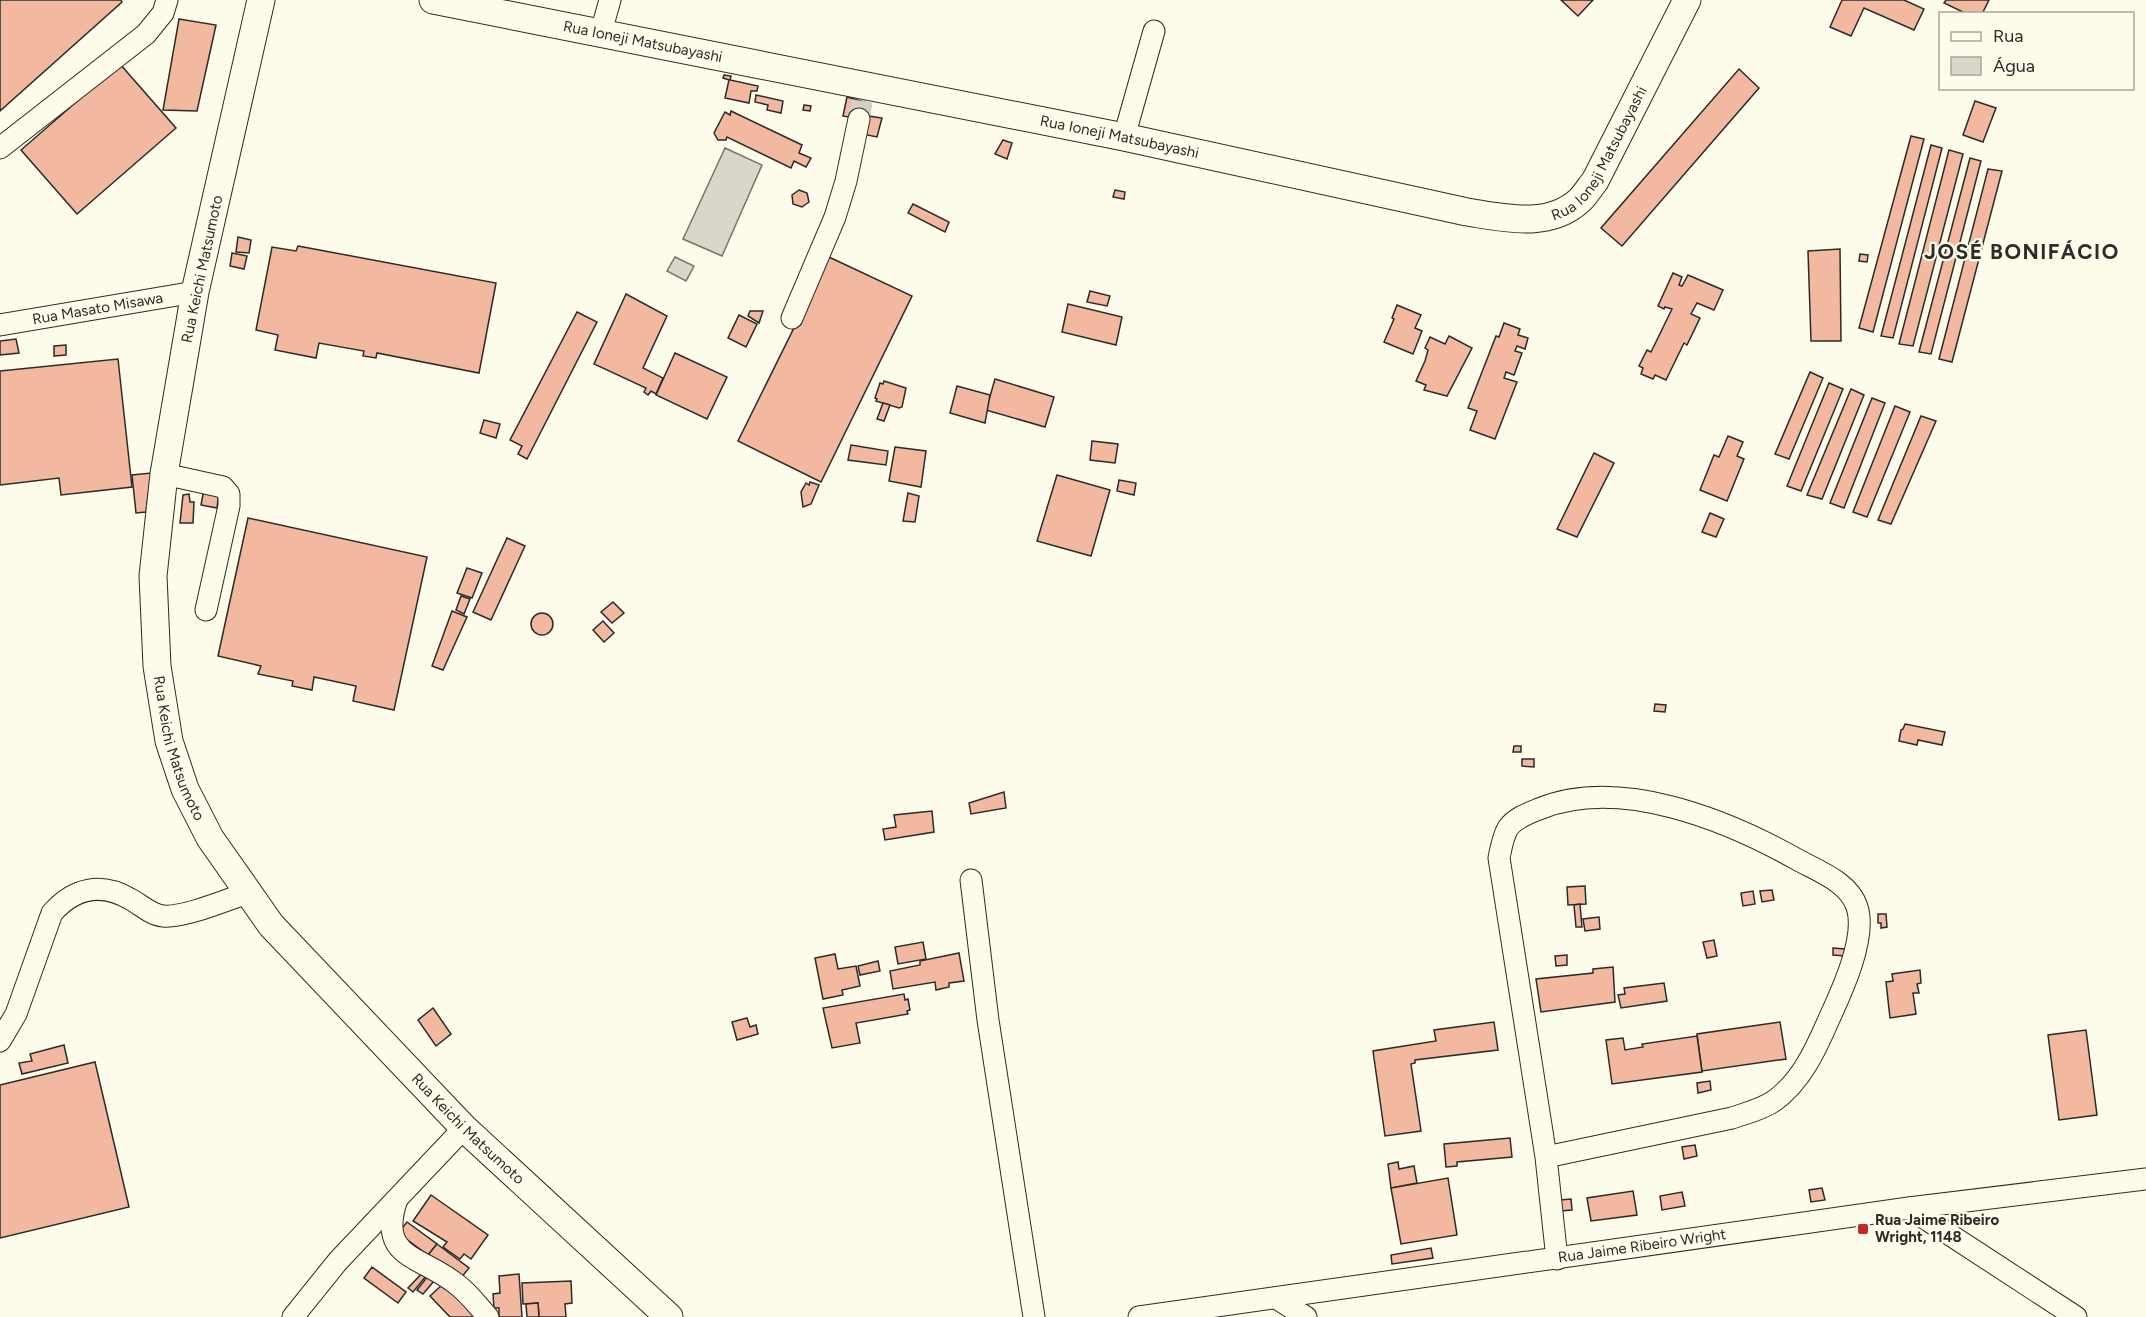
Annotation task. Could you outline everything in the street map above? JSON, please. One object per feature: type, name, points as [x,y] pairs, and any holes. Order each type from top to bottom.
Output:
[{"type":"main road","name":"Rua Keichi Matsumoto","points":[[261,0],[195,292],[164,474],[153,576],[157,666],[169,741],[185,789],[210,838],[271,925],[464,1128],[669,1317]]},
{"type":"main road","name":"Rua Ioneji Matsubayashi","points":[[432,0],[601,32],[862,102],[1124,137],[1467,212],[1507,219],[1530,220],[1556,215],[1581,199],[1595,181],[1686,0]]},
{"type":"street","points":[[0,148],[146,34],[163,14],[167,0]]},
{"type":"street","points":[[601,32],[610,0]]},
{"type":"street","points":[[1124,137],[1154,31]]},
{"type":"street","points":[[792,318],[835,217],[846,181],[862,102]]},
{"type":"street","name":"Rua Masato Misawa","points":[[0,325],[195,292]]},
{"type":"street","points":[[164,474],[223,487],[228,494],[229,506],[206,610]]},
{"type":"street","points":[[1546,1157],[1732,1118],[1756,1111],[1774,1101],[1791,1084],[1815,1051],[1837,1003],[1855,952],[1858,929],[1858,908],[1850,894],[1839,883],[1760,839],[1701,816],[1636,800],[1600,798],[1549,805],[1523,816],[1509,827],[1499,858],[1546,1157],[1557,1259]]},
{"type":"street","points":[[971,880],[988,1020],[1034,1317]]},
{"type":"street","points":[[0,1041],[16,1014],[52,913],[64,900],[80,892],[95,889],[110,890],[159,916],[174,916],[247,893]]},
{"type":"street","points":[[293,1317],[339,1261],[464,1128]]},
{"type":"street","name":"Rua Jaime Ribeiro Wright","points":[[1139,1317],[1909,1208],[2146,1179]]},
{"type":"street","points":[[397,1198],[391,1218],[396,1243],[409,1256],[457,1284],[488,1317]]},
{"type":"street","points":[[1909,1208],[2076,1317]]},
{"type":"street","points":[[1276,1298],[1306,1317]]},
{"type":"water","points":[[725,148],[762,165],[722,256],[683,239]]},
{"type":"water","points":[[675,257],[694,266],[686,281],[667,271]]},
{"type":"building","points":[[0,0],[121,0],[122,2],[0,111]]},
{"type":"building","points":[[1561,0],[1593,0],[1578,16]]},
{"type":"building","points":[[1842,0],[1904,0],[1924,9],[1914,30],[1864,8],[1851,36],[1830,27]]},
{"type":"building","points":[[1946,0],[1989,0],[1983,12],[1963,12],[1944,3]]},
{"type":"building","points":[[179,19],[216,25],[197,111],[163,110]]},
{"type":"building","points":[[120,64],[176,128],[77,214],[21,150]]},
{"type":"building","points":[[1739,69],[1759,88],[1622,246],[1601,228]]},
{"type":"building","points":[[724,75],[731,76],[730,80],[758,86],[757,91],[751,91],[749,103],[725,98],[729,80],[723,78]]},
{"type":"building","points":[[756,95],[783,101],[781,113],[767,110],[768,105],[755,102]]},
{"type":"building","points":[[847,97],[871,104],[869,116],[882,118],[877,137],[862,134],[865,120],[843,116]]},
{"type":"building","points":[[1975,101],[1996,108],[1983,142],[1963,135]]},
{"type":"building","points":[[804,105],[811,106],[810,111],[803,110]]},
{"type":"building","points":[[731,111],[802,145],[799,153],[811,158],[806,167],[794,161],[791,168],[727,137],[726,140],[718,140],[714,133],[725,112],[730,115]]},
{"type":"building","points":[[1911,136],[1924,139],[1873,332],[1859,328]]},
{"type":"building","points":[[1003,140],[1012,143],[1007,159],[995,154]]},
{"type":"building","points":[[1931,145],[1942,148],[1893,338],[1881,336]]},
{"type":"building","points":[[1949,150],[1963,154],[1913,346],[1899,344]]},
{"type":"building","points":[[1970,158],[1981,161],[1931,354],[1919,352]]},
{"type":"building","points":[[1988,169],[2002,171],[1952,362],[1939,359]]},
{"type":"building","points":[[799,190],[807,193],[809,202],[802,207],[793,204],[792,195]]},
{"type":"building","points":[[1115,190],[1125,192],[1124,199],[1113,197]]},
{"type":"building","points":[[913,204],[949,222],[945,232],[908,213]]},
{"type":"building","points":[[238,237],[251,240],[249,253],[236,252]]},
{"type":"building","points":[[298,246],[496,283],[479,373],[377,353],[376,358],[363,356],[364,351],[319,343],[316,358],[275,350],[278,335],[256,330],[272,247],[296,251]]},
{"type":"building","points":[[1840,249],[1841,341],[1811,341],[1808,251]]},
{"type":"building","points":[[232,253],[247,256],[244,269],[230,266]]},
{"type":"building","points":[[1860,254],[1868,255],[1867,262],[1859,261]]},
{"type":"building","points":[[829,257],[912,296],[821,482],[738,441]]},
{"type":"building","points":[[1673,273],[1682,277],[1679,285],[1682,286],[1688,275],[1723,290],[1714,310],[1697,303],[1691,314],[1700,318],[1687,345],[1684,343],[1666,380],[1655,375],[1653,379],[1641,374],[1643,368],[1639,366],[1647,350],[1651,352],[1672,309],[1658,306]]},
{"type":"building","points":[[1090,291],[1110,296],[1107,306],[1087,302]]},
{"type":"building","points":[[626,294],[667,316],[643,368],[663,378],[656,394],[651,391],[648,395],[644,392],[646,388],[594,364]]},
{"type":"building","points":[[1068,304],[1122,317],[1116,345],[1062,332]]},
{"type":"building","points":[[1397,305],[1421,315],[1415,328],[1422,331],[1413,354],[1384,342],[1394,319],[1392,318]]},
{"type":"building","points":[[750,311],[763,311],[759,323],[748,316]]},
{"type":"building","points":[[577,312],[597,322],[527,459],[518,454],[522,446],[510,440]]},
{"type":"building","points":[[739,315],[757,324],[746,347],[728,338]]},
{"type":"building","points":[[1504,323],[1520,329],[1518,335],[1528,338],[1525,349],[1517,346],[1515,351],[1522,353],[1514,375],[1506,372],[1504,378],[1517,382],[1495,439],[1470,430],[1477,411],[1468,408],[1496,336],[1499,337]]},
{"type":"building","points":[[1449,336],[1472,348],[1447,396],[1424,390],[1426,385],[1416,381],[1425,361],[1428,350],[1425,348],[1430,337],[1445,344]]},
{"type":"building","points":[[16,339],[19,353],[0,355],[0,341]]},
{"type":"building","points":[[66,345],[66,355],[54,356],[54,346]]},
{"type":"building","points":[[675,353],[727,377],[707,419],[656,395]]},
{"type":"building","points":[[118,359],[132,487],[61,495],[59,478],[0,485],[0,371]]},
{"type":"building","points":[[1810,372],[1823,378],[1789,459],[1775,454]]},
{"type":"building","points":[[995,379],[1054,397],[1045,427],[986,410]]},
{"type":"building","points":[[884,381],[906,388],[902,407],[876,401],[880,383],[883,384]]},
{"type":"building","points":[[1829,383],[1843,389],[1801,491],[1787,486]]},
{"type":"building","points":[[957,386],[990,395],[985,423],[950,413]]},
{"type":"building","points":[[1851,389],[1864,395],[1822,499],[1807,495]]},
{"type":"building","points":[[1872,398],[1885,403],[1844,508],[1830,503]]},
{"type":"building","points":[[883,403],[890,405],[884,421],[877,419]]},
{"type":"building","points":[[1895,406],[1910,412],[1867,517],[1853,512]]},
{"type":"building","points":[[1921,416],[1936,421],[1891,524],[1878,520]]},
{"type":"building","points":[[484,420],[500,424],[496,438],[480,433]]},
{"type":"building","points":[[1728,436],[1743,442],[1737,456],[1744,459],[1727,501],[1700,490],[1714,455],[1719,457]]},
{"type":"building","points":[[1092,441],[1118,444],[1115,463],[1090,460]]},
{"type":"building","points":[[851,445],[888,451],[886,465],[848,460]]},
{"type":"building","points":[[895,447],[926,451],[921,487],[889,481]]},
{"type":"building","points":[[1594,453],[1614,463],[1577,537],[1557,529]]},
{"type":"building","points":[[151,473],[146,512],[136,513],[132,475]]},
{"type":"building","points":[[1057,475],[1110,490],[1091,556],[1037,541]]},
{"type":"building","points":[[1119,480],[1136,483],[1134,495],[1117,491]]},
{"type":"building","points":[[810,482],[819,485],[811,504],[803,507],[801,492],[806,483],[809,485]]},
{"type":"building","points":[[204,489],[219,491],[217,508],[201,505]]},
{"type":"building","points":[[908,493],[919,496],[915,522],[903,521]]},
{"type":"building","points":[[189,494],[190,502],[194,502],[193,523],[180,523],[183,495]]},
{"type":"building","points":[[1710,513],[1724,519],[1716,537],[1702,532]]},
{"type":"building","points":[[248,518],[427,557],[394,710],[353,701],[356,686],[314,677],[312,690],[292,686],[293,681],[258,674],[261,666],[218,656]]},
{"type":"building","points":[[507,538],[525,546],[491,620],[473,612]]},
{"type":"building","points":[[467,568],[482,573],[472,598],[457,593]]},
{"type":"building","points":[[461,596],[470,599],[464,614],[456,610]]},
{"type":"building","points":[[613,602],[624,613],[612,623],[601,612]]},
{"type":"building","points":[[452,611],[467,617],[443,670],[432,666]]},
{"type":"building","points":[[542,613],[550,616],[553,624],[550,632],[542,635],[534,632],[531,624],[534,616]]},
{"type":"building","points":[[603,621],[614,633],[604,642],[593,630]]},
{"type":"building","points":[[1655,704],[1666,705],[1665,712],[1654,711]]},
{"type":"building","points":[[1905,724],[1945,732],[1942,745],[1918,740],[1917,745],[1899,741]]},
{"type":"building","points":[[1514,746],[1521,746],[1521,752],[1513,752]]},
{"type":"building","points":[[1522,759],[1534,759],[1534,767],[1522,766]]},
{"type":"building","points":[[1004,792],[1006,808],[971,814],[969,803]]},
{"type":"building","points":[[932,811],[934,832],[885,840],[883,829],[896,827],[894,815]]},
{"type":"building","points":[[1585,886],[1586,904],[1568,905],[1567,887]]},
{"type":"building","points":[[1772,890],[1774,900],[1762,902],[1760,891]]},
{"type":"building","points":[[1753,891],[1755,904],[1743,906],[1741,893]]},
{"type":"building","points":[[1580,904],[1582,927],[1576,927],[1574,905]]},
{"type":"building","points":[[1878,914],[1886,914],[1887,927],[1881,928],[1881,923],[1878,923]]},
{"type":"building","points":[[1599,917],[1600,929],[1585,931],[1583,919]]},
{"type":"building","points":[[1714,940],[1717,956],[1707,958],[1703,942]]},
{"type":"building","points":[[923,942],[926,959],[898,964],[895,947]]},
{"type":"building","points":[[1833,948],[1845,949],[1845,956],[1833,955]]},
{"type":"building","points":[[959,953],[964,981],[949,983],[949,987],[936,990],[935,982],[893,989],[890,971],[920,965],[920,961]]},
{"type":"building","points":[[835,954],[838,969],[856,966],[860,986],[842,990],[843,995],[823,999],[815,958]]},
{"type":"building","points":[[1567,955],[1567,965],[1556,966],[1555,956]]},
{"type":"building","points":[[878,961],[880,971],[860,975],[858,966]]},
{"type":"building","points":[[1613,967],[1615,1002],[1541,1012],[1536,979],[1593,973],[1593,969]]},
{"type":"building","points":[[1920,970],[1921,983],[1917,984],[1919,993],[1913,993],[1916,1014],[1890,1018],[1886,982],[1893,981],[1892,974]]},
{"type":"building","points":[[1664,983],[1667,1001],[1621,1008],[1618,995],[1625,994],[1624,988]]},
{"type":"building","points":[[904,994],[905,1000],[908,999],[910,1010],[907,1011],[908,1014],[856,1023],[860,1043],[832,1048],[823,1008]]},
{"type":"building","points":[[433,1008],[451,1034],[436,1046],[418,1020]]},
{"type":"building","points":[[747,1018],[750,1027],[756,1025],[758,1034],[737,1040],[732,1022]]},
{"type":"building","points":[[1494,1022],[1498,1050],[1415,1060],[1415,1063],[1411,1064],[1421,1131],[1385,1136],[1373,1051],[1436,1041],[1434,1030]]},
{"type":"building","points":[[1780,1022],[1786,1059],[1702,1071],[1697,1034]]},
{"type":"building","points":[[2086,1030],[2097,1115],[2059,1120],[2048,1035]]},
{"type":"building","points":[[1697,1036],[1702,1072],[1612,1084],[1606,1040],[1623,1038],[1625,1050],[1643,1047],[1642,1044]]},
{"type":"building","points":[[64,1045],[68,1063],[22,1074],[19,1063],[32,1061],[30,1054]]},
{"type":"building","points":[[95,1062],[129,1207],[0,1238],[0,1085]]},
{"type":"building","points":[[1710,1081],[1711,1090],[1698,1093],[1697,1083]]},
{"type":"building","points":[[1510,1138],[1512,1157],[1457,1162],[1457,1166],[1446,1167],[1444,1144]]},
{"type":"building","points":[[1695,1145],[1697,1156],[1684,1159],[1682,1147]]},
{"type":"building","points":[[1398,1162],[1399,1169],[1414,1166],[1417,1183],[1391,1188],[1388,1164]]},
{"type":"building","points":[[1448,1178],[1457,1235],[1401,1244],[1391,1188]]},
{"type":"building","points":[[1822,1188],[1825,1200],[1811,1202],[1809,1190]]},
{"type":"building","points":[[1633,1191],[1637,1215],[1591,1221],[1587,1198]]},
{"type":"building","points":[[1682,1192],[1685,1206],[1662,1210],[1660,1196]]},
{"type":"building","points":[[431,1195],[488,1235],[471,1259],[464,1254],[460,1259],[443,1247],[447,1242],[413,1221]]},
{"type":"building","points":[[1571,1199],[1572,1210],[1561,1211],[1560,1200]]},
{"type":"building","points":[[407,1222],[437,1244],[428,1255],[398,1233]]},
{"type":"building","points":[[437,1244],[469,1268],[460,1279],[428,1255]]},
{"type":"building","points":[[1431,1248],[1433,1258],[1392,1264],[1391,1255]]},
{"type":"building","points":[[372,1267],[406,1292],[398,1303],[364,1278]]},
{"type":"building","points":[[428,1267],[431,1270],[413,1292],[408,1288]]},
{"type":"building","points":[[432,1271],[434,1281],[423,1294],[417,1290]]},
{"type":"building","points":[[519,1274],[522,1317],[499,1317],[499,1308],[494,1308],[493,1294],[500,1293],[499,1276]]},
{"type":"building","points":[[571,1281],[572,1303],[565,1304],[566,1317],[539,1317],[538,1303],[523,1304],[522,1283]]},
{"type":"building","points":[[442,1285],[445,1289],[450,1285],[474,1317],[450,1317],[430,1296]]},
{"type":"building","points":[[538,1303],[539,1317],[527,1317],[526,1304]]},
{"type":"tunnel","points":[[859,119],[862,101]]},
{"type":"place","name":"Rua Jaime Ribeiro Wright, 1148","points":[[1863,1229]]},
{"type":"district","name":"JOSÉ BONIFÁCIO","points":[[2022,252]]}]
